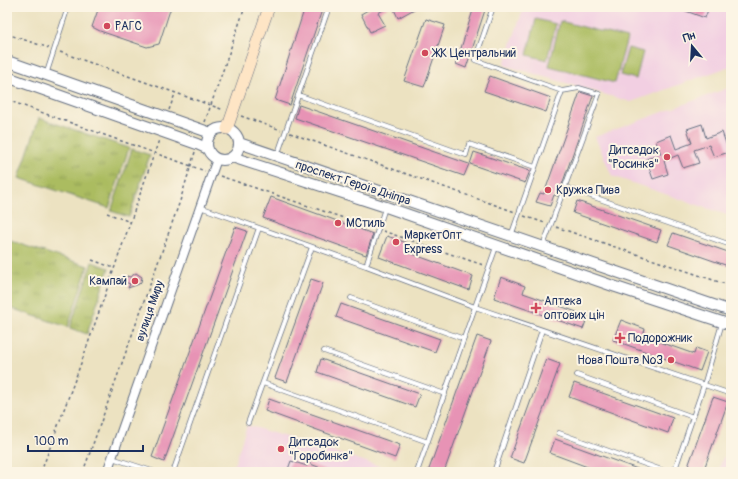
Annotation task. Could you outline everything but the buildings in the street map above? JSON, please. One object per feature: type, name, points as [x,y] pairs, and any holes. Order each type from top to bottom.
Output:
[{"type":"main road","points":[[227,129],[269,7]]},
{"type":"street","points":[[7,61],[206,132],[227,129],[235,134],[238,143],[238,148],[232,157],[227,159],[213,156],[208,149],[206,132]]},
{"type":"street","points":[[7,77],[162,131],[208,149]]},
{"type":"street","name":"проспект Героїв Дніпра","points":[[238,143],[731,311]]},
{"type":"street","name":"проспект Героїв Дніпра","points":[[232,157],[386,207],[466,236],[727,324]]},
{"type":"street","name":"вулиця Миру","points":[[107,472],[217,158]]},
{"type":"street","points":[[466,236],[472,222]]},
{"type":"street","points":[[613,286],[618,272]]},
{"type":"lane","points":[[46,75],[68,7]]},
{"type":"lane","points":[[277,157],[329,7]]},
{"type":"lane","points":[[493,7],[475,60],[562,91],[579,88],[599,94],[543,247]]},
{"type":"lane","points":[[512,236],[562,91]]},
{"type":"lane","points":[[298,95],[466,155],[469,144],[536,167]]},
{"type":"lane","points":[[565,187],[731,245]]},
{"type":"lane","points":[[200,206],[475,307],[731,394]]},
{"type":"lane","points":[[366,266],[386,207]]},
{"type":"lane","points":[[173,472],[259,228]]},
{"type":"lane","points":[[417,472],[496,246]]},
{"type":"lane","points":[[248,423],[312,247]]},
{"type":"lane","points":[[351,298],[464,339]]},
{"type":"lane","points":[[674,472],[727,324]]},
{"type":"lane","points":[[504,472],[495,469],[542,330]]},
{"type":"lane","points":[[324,351],[445,394]]},
{"type":"lane","points":[[577,375],[693,417]]},
{"type":"lane","points":[[263,383],[428,442]]},
{"type":"lane","points":[[559,433],[667,472]]},
{"type":"lane","points":[[112,458],[156,472]]},
{"type":"path","points":[[206,132],[211,106],[245,7]]},
{"type":"path","points":[[7,34],[519,214],[731,286]]},
{"type":"path","points":[[166,118],[175,94]]},
{"type":"path","points":[[7,100],[191,166],[483,265]]},
{"type":"path","points":[[41,472],[162,131]]},
{"type":"path","points":[[83,472],[180,201],[197,144]]},
{"type":"path","points":[[107,213],[130,222]]},
{"type":"path","points":[[92,260],[114,268]]},
{"type":"shaded area","points":[[524,7],[731,7],[731,66],[631,102],[504,65]]},
{"type":"shaded area","name":"Дитсадок \"Росинка\"","points":[[731,87],[730,216],[612,176],[595,137]]},
{"type":"shaded area","name":"Дитсадок \"Горобинка\"","points":[[247,425],[399,472],[232,472]]},
{"type":"shaded area","points":[[723,457],[731,459],[731,472],[718,472]]},
{"type":"green space","points":[[536,19],[556,24],[547,60],[527,55]]},
{"type":"green space","points":[[560,21],[627,38],[615,83],[549,66]]},
{"type":"green space","points":[[628,48],[643,52],[636,79],[620,75]]},
{"type":"green space","points":[[39,118],[129,148],[109,208],[19,178]]},
{"type":"green space","points":[[132,149],[150,155],[129,217],[111,211]]},
{"type":"green space","points":[[7,240],[88,266],[68,327],[7,307]]},
{"type":"green space","points":[[92,262],[109,268],[87,334],[70,328]]},
{"type":"place","name":"РАГС","points":[[107,26]]},
{"type":"place","name":"ЖК Центральний","points":[[425,53]]},
{"type":"place","name":"Дитсадок \"Росинка\"","points":[[667,157]]},
{"type":"place","name":"Кружка Пива","points":[[548,190]]},
{"type":"place","name":"МСтиль","points":[[338,223]]},
{"type":"place","name":"МаркетОпт Express","points":[[396,242]]},
{"type":"place","name":"Кампай","points":[[135,281]]},
{"type":"place","name":"Аптека оптових цін","points":[[536,308]]},
{"type":"place","name":"Подорожник","points":[[620,338]]},
{"type":"place","name":"Нова Пошта №3","points":[[671,360]]},
{"type":"place","name":"Дитсадок \"Горобинка\"","points":[[281,449]]}]
